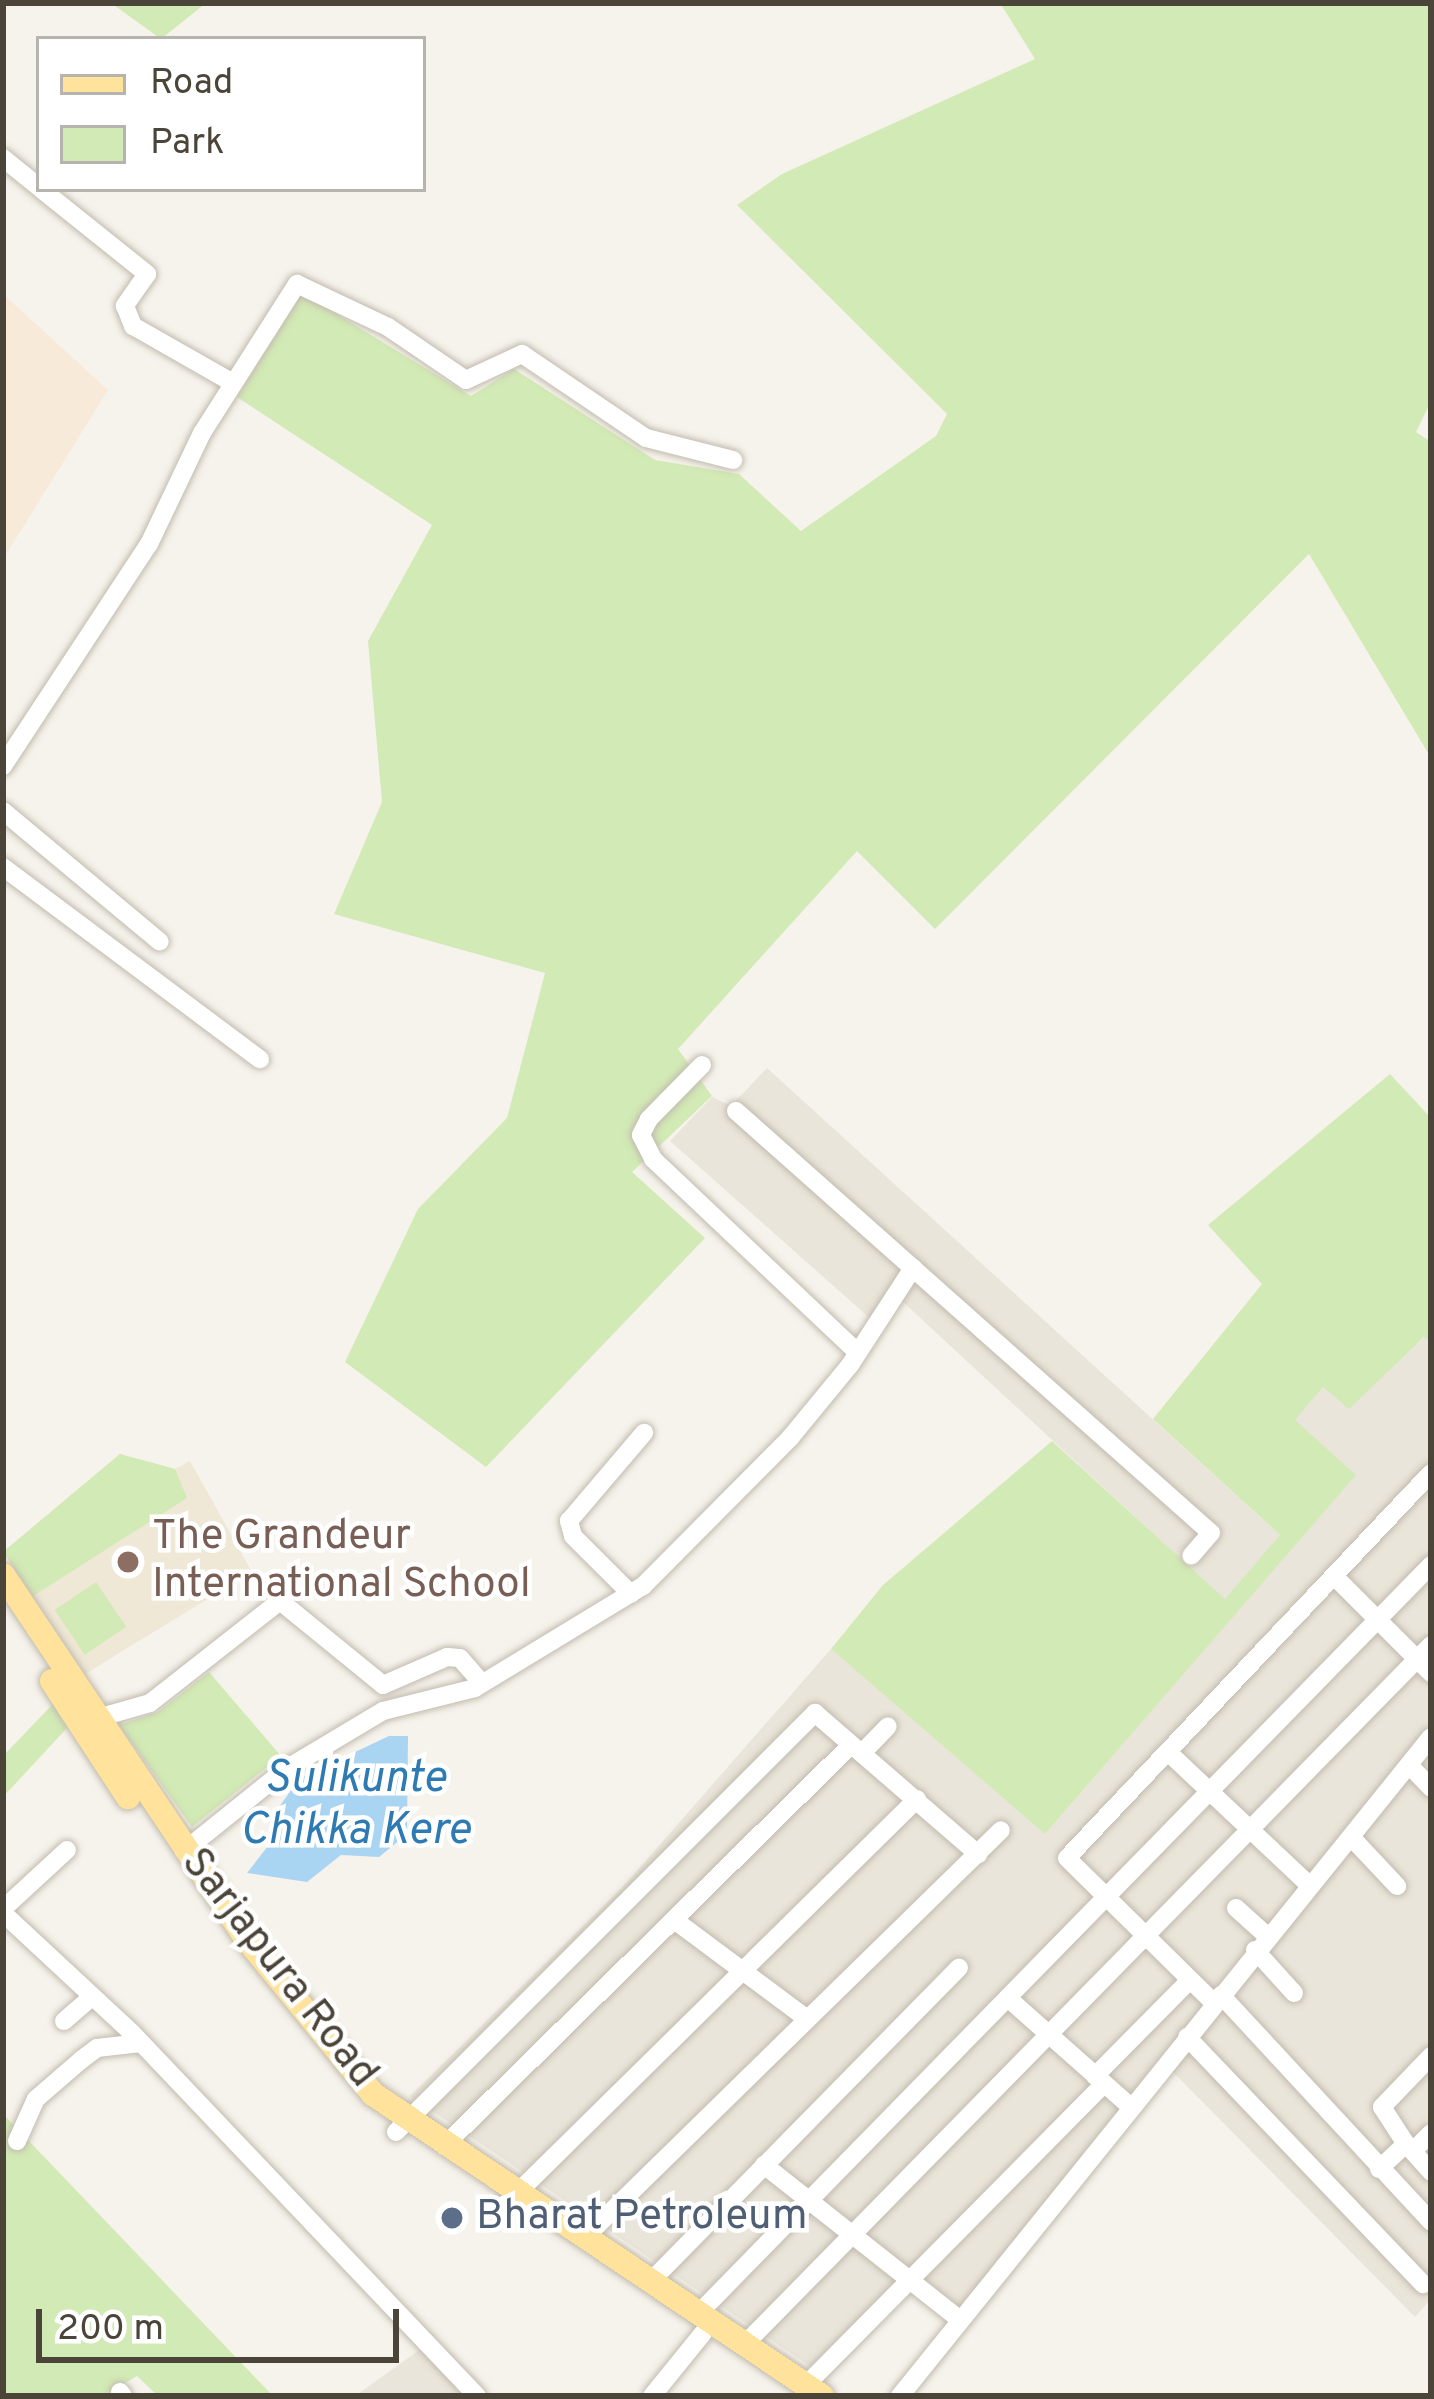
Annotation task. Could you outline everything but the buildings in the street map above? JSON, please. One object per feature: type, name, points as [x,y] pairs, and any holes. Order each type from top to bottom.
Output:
[{"type":"main road","name":"Sarjapura Road","points":[[3,1575],[89,1722],[319,2060],[402,2126],[807,2392]]},
{"type":"main road","name":"Sarjapura Road","points":[[3,1605],[332,2050],[402,2126],[444,2146],[511,2199],[652,2280],[701,2323],[746,2344],[807,2392]]},
{"type":"street","points":[[3,158],[36,185]]},
{"type":"street","points":[[45,192],[147,274],[124,306],[133,326],[233,383]]},
{"type":"street","points":[[3,766],[149,544],[233,383],[302,282],[466,380],[522,354],[646,438],[733,460]]},
{"type":"street","points":[[3,811],[160,942]]},
{"type":"street","points":[[3,867],[260,1059]]},
{"type":"street","points":[[702,1065],[649,1119],[641,1135],[653,1159],[856,1351]]},
{"type":"street","points":[[736,1111],[1211,1533],[1191,1556]]},
{"type":"street","points":[[184,1851],[286,1769],[383,1711],[482,1683],[631,1594],[790,1438],[913,1268]]},
{"type":"street","points":[[631,1594],[573,1536],[569,1522],[644,1433]]},
{"type":"street","points":[[1431,1473],[1067,1858],[1190,1980],[1217,1999],[1431,2222]]},
{"type":"street","points":[[652,2396],[701,2323],[812,2200],[1379,1625],[1431,1565]]},
{"type":"street","points":[[1335,1577],[1424,1667]]},
{"type":"street","points":[[89,1722],[149,1703],[280,1601],[382,1685],[447,1657],[460,1658],[482,1683]]},
{"type":"street","points":[[746,2344],[1146,1938],[1424,1667],[1431,1646]]},
{"type":"street","points":[[402,2126],[815,1713],[978,1854]]},
{"type":"street","points":[[444,2146],[856,1749],[888,1726]]},
{"type":"street","points":[[899,2396],[1431,1736]]},
{"type":"street","points":[[1169,1753],[1310,1886]]},
{"type":"street","points":[[1409,1765],[1431,1788]]},
{"type":"street","points":[[511,2199],[917,1799]]},
{"type":"street","points":[[584,2238],[1001,1830]]},
{"type":"street","points":[[1352,1838],[1397,1886]]},
{"type":"street","points":[[67,1850],[3,1911],[141,2043],[477,2396]]},
{"type":"street","points":[[1237,1908],[1294,1993]]},
{"type":"street","points":[[677,1922],[807,2019]]},
{"type":"street","points":[[652,2280],[958,1968]]},
{"type":"street","points":[[807,2392],[908,2278],[1190,1980]]},
{"type":"street","points":[[64,2021],[92,1996]]},
{"type":"street","points":[[1010,2000],[1130,2106]]},
{"type":"street","points":[[1187,2037],[1423,2284]]},
{"type":"street","points":[[17,2141],[36,2098],[81,2060],[97,2048],[141,2043]]},
{"type":"street","points":[[1431,2056],[1382,2107],[1431,2172]]},
{"type":"street","points":[[1379,2169],[1431,2134]]},
{"type":"street","points":[[764,2165],[960,2320]]},
{"type":"shaded area","points":[[3,294],[108,390],[5,556],[3,555]]},
{"type":"shaded area","points":[[767,1068],[1281,1536],[1225,1600],[903,1302],[882,1329],[670,1141],[712,1097],[731,1106]]},
{"type":"shaded area","points":[[1425,1337],[1431,1342],[1431,2299],[1415,2317],[1165,2064],[972,2317],[922,2277],[826,2377],[410,2096],[622,1888],[831,1649],[1046,1833],[1355,1475],[1294,1421],[1323,1387],[1396,1362]]},
{"type":"shaded area","name":"The Grandeur International School","points":[[120,1454],[175,1469],[190,1461],[252,1572],[85,1674],[3,1552]]},
{"type":"shaded area","points":[[422,2348],[469,2396],[355,2396]]},
{"type":"green space","points":[[111,3],[206,3],[165,36],[157,36]]},
{"type":"green space","points":[[1000,3],[1431,3],[1431,401],[1416,432],[1431,442],[1431,758],[1309,554],[935,929],[857,851],[678,1049],[712,1096],[632,1172],[705,1238],[486,1467],[345,1362],[418,1209],[507,1118],[545,973],[334,914],[382,802],[368,641],[432,525],[237,397],[302,293],[471,396],[514,369],[655,460],[739,474],[801,531],[936,436],[947,414],[737,205],[782,174],[1035,59]]},
{"type":"green space","points":[[1390,1074],[1431,1118],[1431,1342],[1424,1337],[1349,1409],[1323,1387],[1295,1420],[1356,1475],[1045,1834],[831,1649],[883,1585],[1052,1441],[1225,1599],[1280,1535],[1153,1419],[1262,1284],[1208,1225]]},
{"type":"green space","points":[[120,1454],[175,1469],[187,1498],[33,1596],[3,1552]]},
{"type":"green space","points":[[96,1582],[126,1627],[85,1655],[55,1610]]},
{"type":"green space","points":[[209,1672],[281,1756],[192,1827],[119,1725],[158,1712]]},
{"type":"green space","points":[[53,1704],[67,1728],[3,1797],[3,1756]]},
{"type":"green space","points":[[6,2117],[273,2396],[158,2396],[137,2376],[103,2396],[3,2396]]},
{"type":"water","name":"Sulikunte Chikka Kere","points":[[389,1736],[408,1736],[407,1834],[379,1857],[341,1855],[307,1882],[247,1873],[271,1842],[271,1818],[300,1778]]},
{"type":"place","name":"The Grandeur International School","points":[[128,1562]]},
{"type":"place","name":"Bharat Petroleum","points":[[452,2218]]}]
